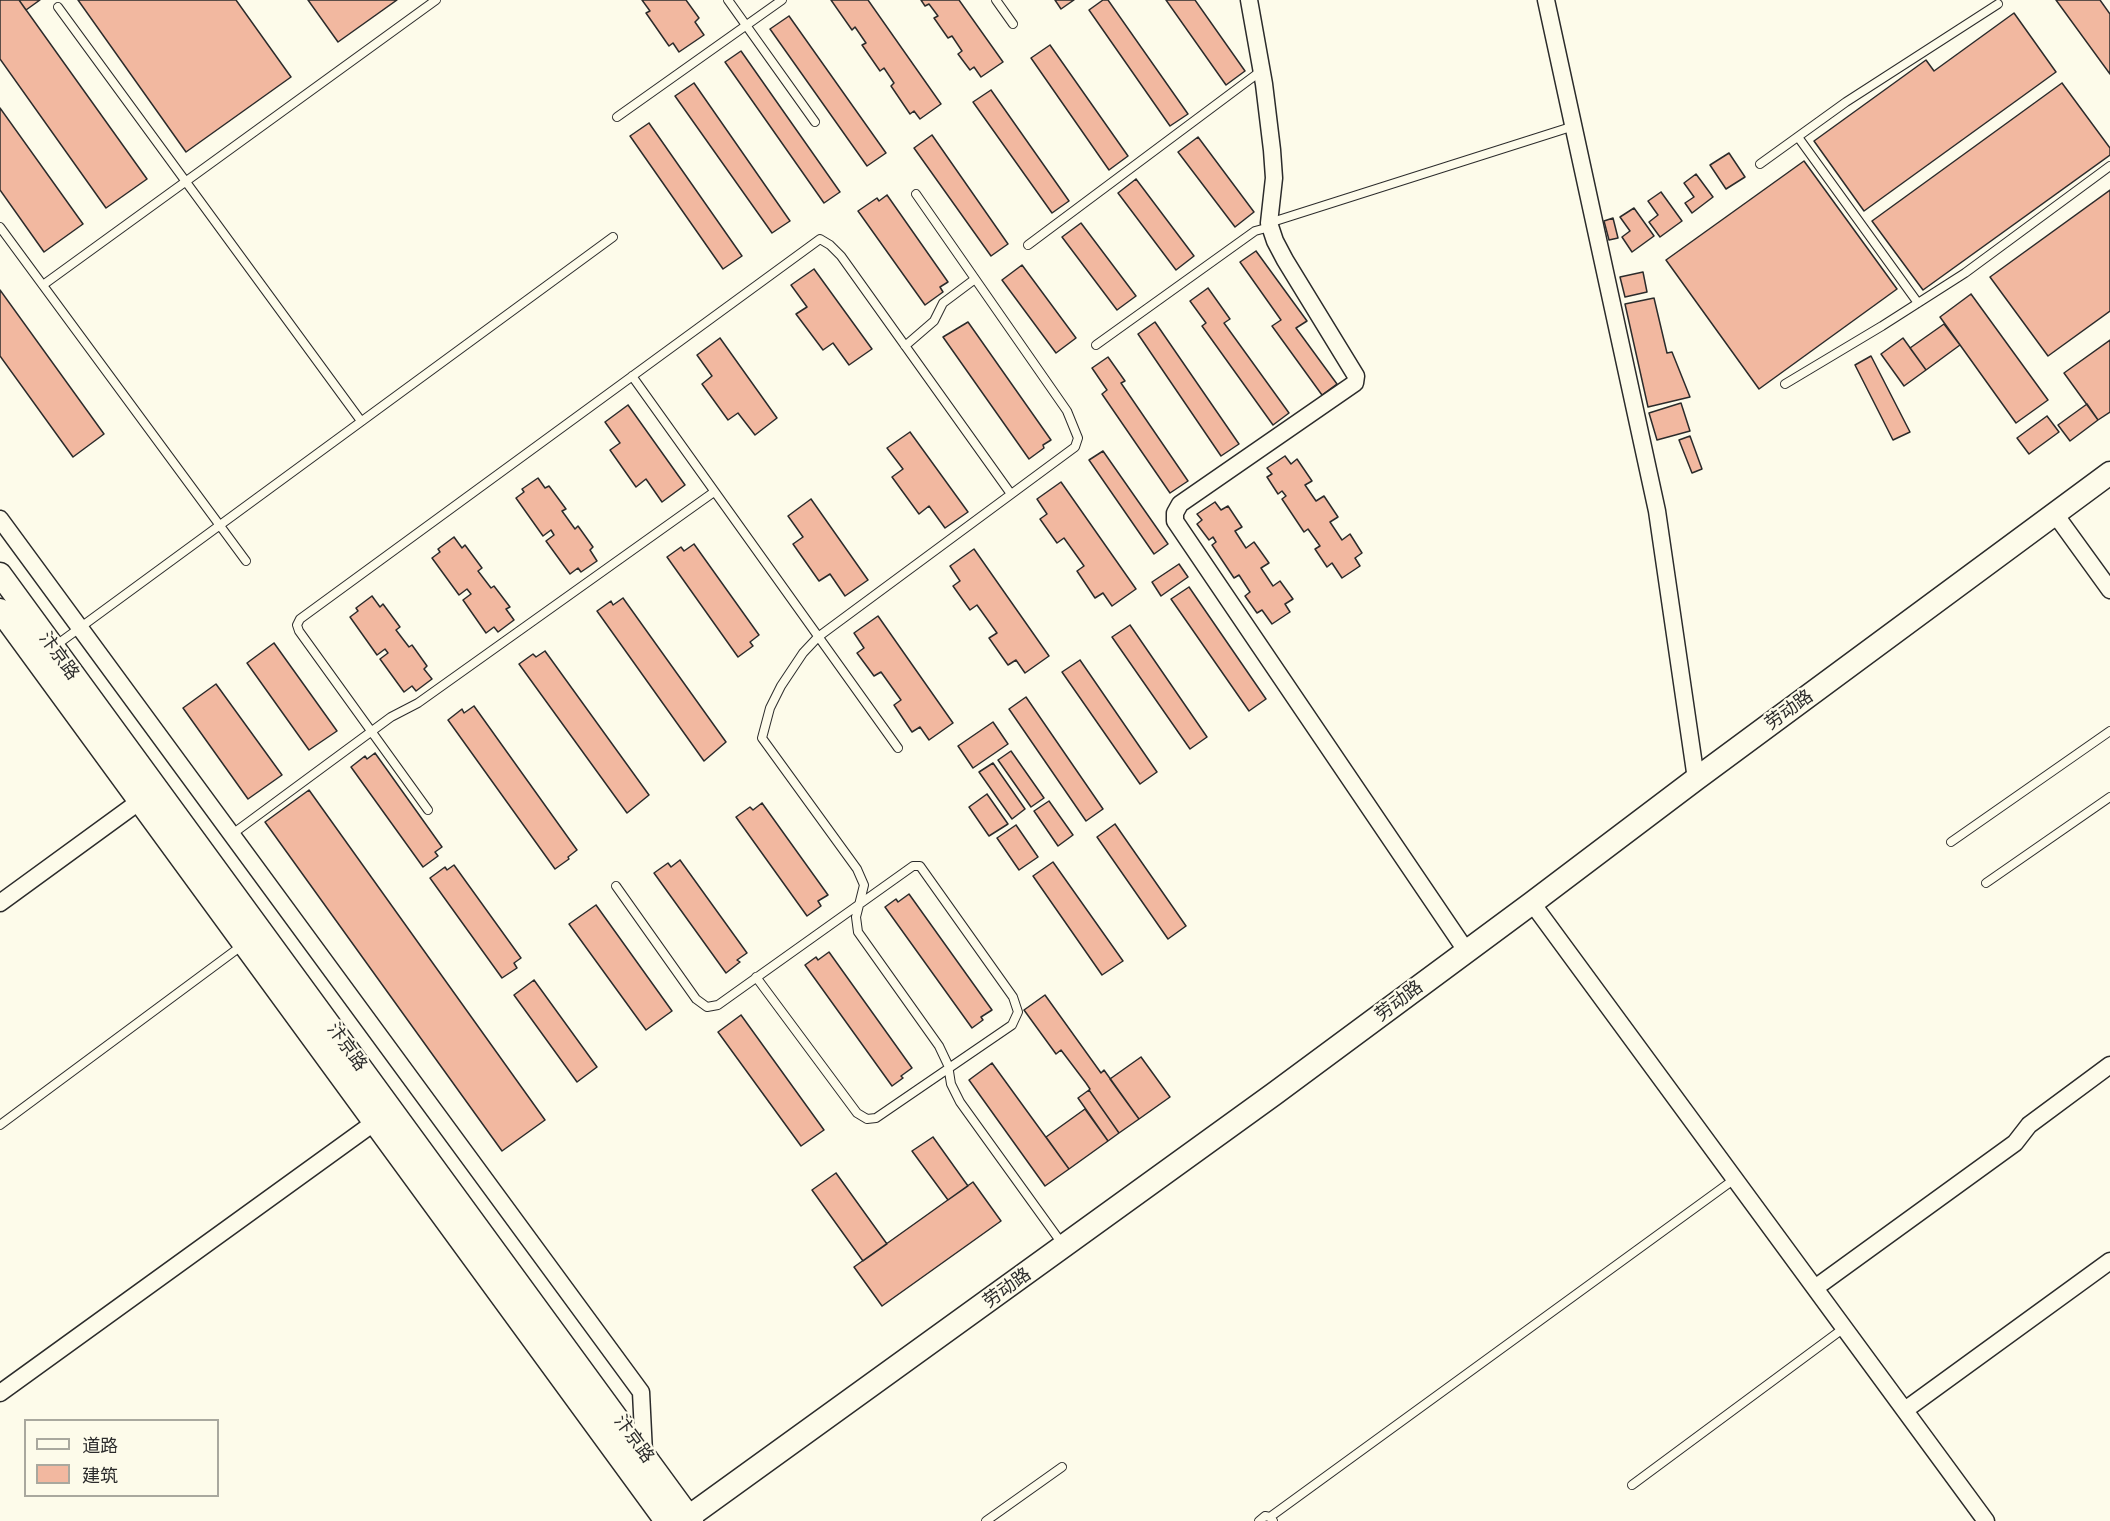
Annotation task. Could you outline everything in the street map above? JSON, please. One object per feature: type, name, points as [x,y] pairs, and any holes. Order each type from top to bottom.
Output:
[{"type":"main road","name":"劳动路","points":[[688,1520],[1467,952],[1696,778],[2110,473]]},
{"type":"main road","name":"汴京路","points":[[0,574],[644,1453],[688,1520]]},
{"type":"main road","name":"汴京路","points":[[0,610],[666,1521]]},
{"type":"street","points":[[1249,0],[1262,70],[1274,178],[1270,225],[1285,261],[1356,376],[1355,383],[1180,504],[1175,513],[1175,521],[1467,952]]},
{"type":"street","points":[[1546,0],[1657,511],[1696,778]]},
{"type":"street","points":[[2055,514],[2110,590]]},
{"type":"street","points":[[0,519],[641,1392],[644,1453]]},
{"type":"street","points":[[0,903],[140,801]]},
{"type":"street","points":[[1532,903],[1986,1521]]},
{"type":"street","points":[[1815,1288],[2015,1143],[2029,1125],[2110,1065]]},
{"type":"street","points":[[0,1393],[375,1122]]},
{"type":"street","points":[[1905,1410],[2110,1261]]},
{"type":"lane","points":[[43,285],[436,0]]},
{"type":"lane","points":[[728,0],[815,122]]},
{"type":"lane","points":[[617,117],[782,0]]},
{"type":"lane","points":[[996,0],[1013,24]]},
{"type":"lane","points":[[1760,164],[1846,102],[1998,4]]},
{"type":"lane","points":[[58,7],[361,422]]},
{"type":"lane","points":[[1028,245],[1262,70]]},
{"type":"lane","points":[[1096,345],[1255,231],[1574,126]]},
{"type":"lane","points":[[1798,137],[1918,303]]},
{"type":"lane","points":[[1785,384],[1965,273],[2110,166]]},
{"type":"lane","points":[[916,194],[1067,411],[1078,438],[1075,447],[818,637],[803,653],[781,686],[770,708],[762,738],[857,869],[864,885],[856,917],[858,932],[939,1046],[949,1069],[951,1084],[960,1102],[1064,1247]]},
{"type":"lane","points":[[0,227],[246,561]]},
{"type":"lane","points":[[53,647],[614,237]]},
{"type":"lane","points":[[428,810],[299,631],[297,625],[300,619],[820,239],[841,256],[1011,494]]},
{"type":"lane","points":[[905,345],[934,321],[943,303],[975,279]]},
{"type":"lane","points":[[632,376],[898,748]]},
{"type":"lane","points":[[231,835],[392,717],[418,703],[714,492]]},
{"type":"lane","points":[[1951,842],[2110,731]]},
{"type":"lane","points":[[1986,883],[2110,797]]},
{"type":"lane","points":[[616,886],[696,999],[707,1007],[718,1005],[756,977],[913,866],[920,866],[1013,998],[1018,1012],[1012,1025],[876,1118],[867,1119],[857,1113],[756,977]]},
{"type":"lane","points":[[0,1125],[244,944]]},
{"type":"lane","points":[[1259,1521],[1265,1516],[1272,1519],[1736,1178]]},
{"type":"lane","points":[[1632,1485],[1844,1328]]},
{"type":"lane","points":[[986,1521],[1062,1467]]},
{"type":"building","points":[[0,0],[19,0],[147,179],[106,208],[0,59]]},
{"type":"building","points":[[19,0],[40,0],[26,10]]},
{"type":"building","points":[[78,0],[236,0],[291,77],[186,152]]},
{"type":"building","points":[[308,0],[397,0],[338,42]]},
{"type":"building","points":[[642,0],[686,0],[699,18],[695,22],[704,35],[679,52],[673,43],[669,46],[646,13],[650,11]]},
{"type":"building","points":[[831,0],[868,0],[941,104],[920,119],[914,111],[910,114],[891,86],[894,83],[884,68],[880,71],[862,45],[866,43],[855,27],[852,30]]},
{"type":"building","points":[[921,0],[959,0],[1003,62],[981,77],[974,67],[970,70],[958,54],[962,51],[952,36],[948,38],[934,18],[938,16],[929,4],[925,6]]},
{"type":"building","points":[[1055,0],[1074,0],[1061,9]]},
{"type":"building","points":[[1103,0],[1108,0],[1188,114],[1170,126],[1089,10]]},
{"type":"building","points":[[1166,0],[1195,0],[1245,71],[1226,85]]},
{"type":"building","points":[[2056,0],[2100,0],[2110,14],[2110,74]]},
{"type":"building","points":[[2014,13],[2056,72],[1864,211],[1814,141],[1926,60],[1934,71]]},
{"type":"building","points":[[789,16],[886,153],[867,166],[770,29]]},
{"type":"building","points":[[1050,45],[1128,156],[1109,170],[1031,58]]},
{"type":"building","points":[[741,51],[840,192],[824,203],[725,62]]},
{"type":"building","points":[[694,83],[790,221],[772,233],[675,96]]},
{"type":"building","points":[[2062,83],[2110,148],[2110,155],[1923,290],[1872,221]]},
{"type":"building","points":[[991,90],[1069,201],[1052,213],[973,102]]},
{"type":"building","points":[[0,108],[83,224],[44,252],[0,190]]},
{"type":"building","points":[[649,123],[742,256],[723,269],[630,136]]},
{"type":"building","points":[[932,135],[1008,244],[991,256],[914,148]]},
{"type":"building","points":[[1198,137],[1254,212],[1235,227],[1178,152]]},
{"type":"building","points":[[1729,153],[1745,177],[1726,189],[1710,165]]},
{"type":"building","points":[[1804,161],[1897,289],[1759,389],[1666,260]]},
{"type":"building","points":[[1696,174],[1713,197],[1692,213],[1685,203],[1694,197],[1684,183]]},
{"type":"building","points":[[1136,179],[1194,256],[1176,270],[1118,193]]},
{"type":"building","points":[[2110,190],[2110,311],[2048,356],[1990,277]]},
{"type":"building","points":[[1661,192],[1682,221],[1660,237],[1649,222],[1658,215],[1648,201]]},
{"type":"building","points":[[887,195],[948,282],[940,287],[943,292],[925,305],[858,211],[877,198],[879,201]]},
{"type":"building","points":[[1634,208],[1654,236],[1632,252],[1622,237],[1630,231],[1620,217]]},
{"type":"building","points":[[1613,218],[1618,238],[1609,240],[1604,221]]},
{"type":"building","points":[[1081,223],[1136,296],[1117,310],[1062,237]]},
{"type":"building","points":[[1256,251],[1307,321],[1296,328],[1337,384],[1322,395],[1272,326],[1281,320],[1240,262]]},
{"type":"building","points":[[1022,265],[1076,338],[1056,353],[1002,280]]},
{"type":"building","points":[[814,269],[872,349],[849,365],[833,343],[823,350],[796,314],[807,307],[791,285]]},
{"type":"building","points":[[1643,272],[1647,292],[1625,297],[1620,277]]},
{"type":"building","points":[[1208,288],[1230,319],[1224,323],[1289,413],[1273,425],[1202,326],[1206,323],[1190,301]]},
{"type":"building","points":[[0,290],[104,434],[73,457],[0,356]]},
{"type":"building","points":[[1971,294],[2048,400],[2016,423],[1940,317]]},
{"type":"building","points":[[1654,298],[1667,353],[1672,352],[1690,397],[1648,407],[1625,304]]},
{"type":"building","points":[[968,322],[1051,440],[1029,459],[943,337]]},
{"type":"building","points":[[1155,322],[1239,444],[1221,456],[1138,334]]},
{"type":"building","points":[[1944,324],[1960,345],[1926,370],[1910,348]]},
{"type":"building","points":[[720,338],[777,418],[755,435],[738,413],[728,420],[702,384],[712,376],[697,355]]},
{"type":"building","points":[[1903,338],[1926,370],[1904,386],[1881,354]]},
{"type":"building","points":[[2110,340],[2110,412],[2098,420],[2064,373]]},
{"type":"building","points":[[1871,356],[1910,432],[1893,440],[1855,365]]},
{"type":"building","points":[[1108,357],[1125,381],[1121,383],[1188,481],[1170,493],[1102,394],[1107,390],[1092,368]]},
{"type":"building","points":[[1681,403],[1690,431],[1657,440],[1649,413]]},
{"type":"building","points":[[2087,404],[2098,420],[2070,441],[2058,425]]},
{"type":"building","points":[[628,405],[685,485],[662,502],[646,479],[636,487],[610,450],[620,443],[605,422]]},
{"type":"building","points":[[2047,416],[2059,432],[2029,454],[2017,438]]},
{"type":"building","points":[[910,432],[968,512],[945,528],[929,506],[919,514],[892,477],[903,469],[887,448]]},
{"type":"building","points":[[1690,436],[1702,469],[1692,473],[1679,440]]},
{"type":"building","points":[[1103,451],[1168,544],[1154,554],[1089,460]]},
{"type":"building","points":[[1285,456],[1291,464],[1297,459],[1312,481],[1305,485],[1316,501],[1324,496],[1338,517],[1330,522],[1342,540],[1350,534],[1362,553],[1355,558],[1360,566],[1342,578],[1332,563],[1327,567],[1315,549],[1320,546],[1308,529],[1304,532],[1282,499],[1286,496],[1282,491],[1278,494],[1267,477],[1272,474],[1267,468]]},
{"type":"building","points":[[538,478],[545,488],[549,486],[566,509],[562,511],[575,529],[578,526],[593,547],[590,550],[597,561],[581,572],[578,568],[570,574],[546,541],[554,535],[551,530],[543,536],[516,498],[524,492],[522,489]]},
{"type":"building","points":[[1061,482],[1136,589],[1112,606],[1103,593],[1095,598],[1077,571],[1084,566],[1064,538],[1057,543],[1040,519],[1047,514],[1037,499]]},
{"type":"building","points":[[811,499],[868,580],[845,596],[830,574],[819,581],[793,544],[803,537],[788,516]]},
{"type":"building","points":[[1215,502],[1221,510],[1228,506],[1242,527],[1235,531],[1246,548],[1254,542],[1269,563],[1261,568],[1273,586],[1280,581],[1293,599],[1285,604],[1290,612],[1272,624],[1262,610],[1257,613],[1245,596],[1250,592],[1239,575],[1234,578],[1212,545],[1216,542],[1213,537],[1209,540],[1197,524],[1202,520],[1197,514]]},
{"type":"building","points":[[454,537],[462,548],[465,545],[482,568],[478,571],[491,588],[494,586],[510,607],[506,609],[514,620],[498,632],[494,627],[486,633],[463,600],[471,594],[467,589],[459,595],[432,558],[440,552],[438,549]]},
{"type":"building","points":[[694,544],[759,635],[750,642],[753,646],[738,657],[667,557],[681,547],[684,551]]},
{"type":"building","points":[[974,549],[1049,656],[1025,673],[1016,660],[1008,665],[989,638],[997,633],[977,605],[970,610],[953,586],[960,581],[950,566]]},
{"type":"building","points":[[1179,564],[1188,577],[1161,596],[1152,582]]},
{"type":"building","points":[[1189,587],[1266,699],[1249,711],[1171,599]]},
{"type":"building","points":[[372,596],[380,607],[383,604],[400,627],[396,630],[409,647],[412,645],[427,666],[424,669],[432,679],[416,691],[412,686],[404,692],[380,659],[388,653],[385,649],[377,655],[350,617],[358,611],[356,608]]},
{"type":"building","points":[[623,598],[726,742],[704,761],[597,611],[611,601],[613,605]]},
{"type":"building","points":[[878,616],[953,723],[929,740],[920,727],[912,732],[894,705],[901,700],[881,672],[874,676],[857,653],[864,648],[854,633]]},
{"type":"building","points":[[1130,625],[1207,737],[1190,749],[1112,637]]},
{"type":"building","points":[[274,643],[337,731],[309,750],[247,663]]},
{"type":"building","points":[[545,651],[649,795],[627,813],[519,664],[533,654],[536,657]]},
{"type":"building","points":[[1080,660],[1157,772],[1140,784],[1062,672]]},
{"type":"building","points":[[216,684],[282,775],[248,799],[183,708]]},
{"type":"building","points":[[1026,697],[1103,809],[1086,821],[1009,709]]},
{"type":"building","points":[[474,706],[577,850],[555,869],[448,720],[462,709],[464,713]]},
{"type":"building","points":[[993,722],[1008,744],[973,768],[958,746]]},
{"type":"building","points":[[1011,751],[1044,798],[1031,807],[998,760]]},
{"type":"building","points":[[375,753],[442,847],[435,852],[438,856],[423,867],[351,767],[365,756],[367,759]]},
{"type":"building","points":[[993,763],[1025,809],[1012,819],[979,772]]},
{"type":"building","points":[[309,790],[545,1120],[502,1151],[265,822]]},
{"type":"building","points":[[987,794],[1008,824],[989,836],[969,807]]},
{"type":"building","points":[[1049,801],[1073,835],[1058,846],[1034,811]]},
{"type":"building","points":[[762,803],[828,895],[818,901],[821,906],[807,916],[736,817],[750,807],[753,810]]},
{"type":"building","points":[[1115,824],[1186,926],[1168,939],[1097,837]]},
{"type":"building","points":[[1016,825],[1038,857],[1019,870],[997,838]]},
{"type":"building","points":[[680,860],[747,953],[737,960],[740,962],[726,973],[654,873],[668,863],[671,867]]},
{"type":"building","points":[[1053,862],[1123,961],[1102,975],[1033,876]]},
{"type":"building","points":[[454,865],[521,958],[514,963],[517,968],[502,978],[430,878],[445,867],[447,870]]},
{"type":"building","points":[[909,894],[992,1010],[981,1017],[983,1020],[972,1028],[885,907]]},
{"type":"building","points":[[596,905],[672,1011],[646,1030],[569,924]]},
{"type":"building","points":[[829,952],[912,1068],[892,1086],[805,965]]},
{"type":"building","points":[[534,980],[597,1067],[577,1082],[514,995]]},
{"type":"building","points":[[1045,995],[1101,1073],[1104,1070],[1139,1119],[1119,1133],[1061,1050],[1056,1054],[1024,1010]]},
{"type":"building","points":[[741,1015],[824,1130],[801,1146],[718,1032]]},
{"type":"building","points":[[1141,1057],[1170,1097],[1139,1119],[1110,1079]]},
{"type":"building","points":[[992,1063],[1069,1169],[1045,1186],[969,1080]]},
{"type":"building","points":[[1089,1090],[1119,1133],[1108,1141],[1078,1098]]},
{"type":"building","points":[[1085,1109],[1108,1141],[1069,1169],[1046,1137]]},
{"type":"building","points":[[933,1137],[968,1186],[948,1200],[912,1151]]},
{"type":"building","points":[[836,1173],[887,1244],[863,1261],[812,1190]]},
{"type":"building","points":[[973,1182],[1001,1221],[882,1306],[854,1267]]}]
